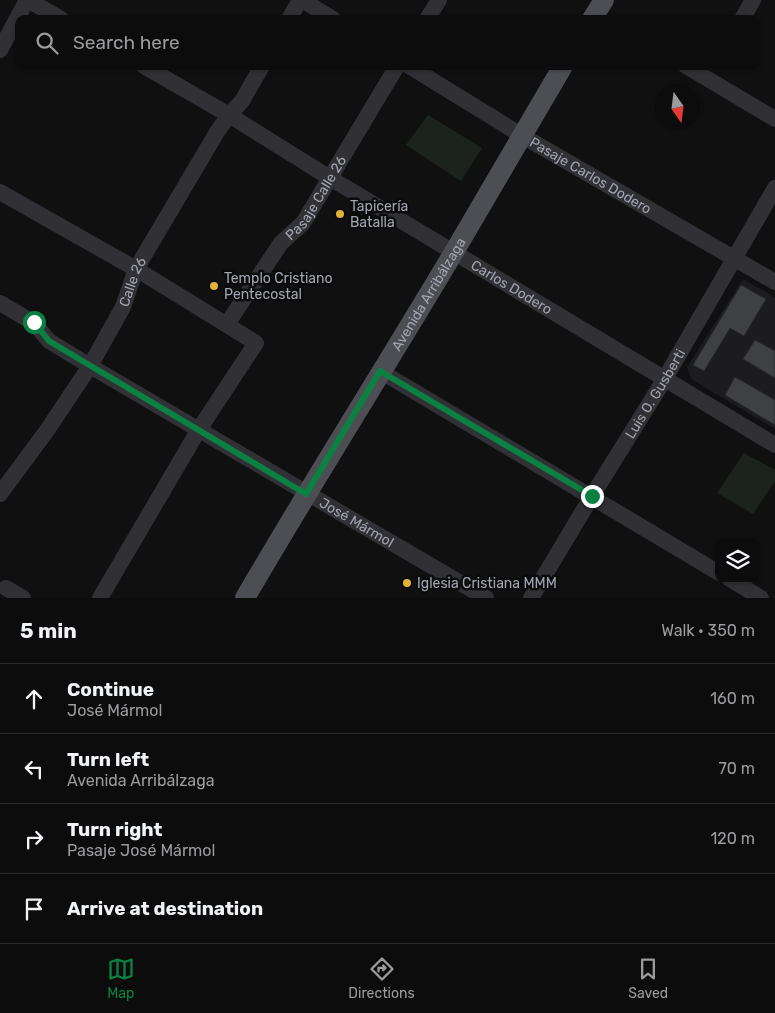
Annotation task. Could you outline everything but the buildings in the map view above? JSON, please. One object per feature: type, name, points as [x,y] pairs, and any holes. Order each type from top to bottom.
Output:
[{"type":"main road","name":"Avenida Arribálzaga","points":[[245,598],[380,371],[454,252],[561,70]]},
{"type":"street","points":[[20,15],[28,0],[54,15]]},
{"type":"street","points":[[292,15],[301,0],[326,15]]},
{"type":"street","points":[[430,15],[439,0]]},
{"type":"street","points":[[744,15],[753,0]]},
{"type":"street","points":[[0,50],[15,23]]},
{"type":"street","name":"Carlos Dodero","points":[[151,70],[229,115],[330,178],[775,446]]},
{"type":"street","name":"Calle 26","points":[[0,494],[48,429],[90,366],[123,307],[136,269],[229,115],[242,101],[260,70]]},
{"type":"street","name":"Pasaje Calle 26","points":[[227,324],[280,243],[303,223],[395,70]]},
{"type":"street","name":"Pasaje Carlos Dodero","points":[[416,70],[521,135],[775,282]]},
{"type":"street","points":[[712,72],[775,119]]},
{"type":"street","name":"Luis O. Gusberti","points":[[530,598],[664,380],[775,188]]},
{"type":"street","points":[[0,192],[136,269],[256,343],[198,431],[100,598]]},
{"type":"street","name":"José Mármol","points":[[0,303],[34,322],[49,341],[90,366],[486,598]]},
{"type":"street","points":[[380,371],[715,571]]},
{"type":"street","points":[[737,583],[761,598]]},
{"type":"street","points":[[6,588],[23,598]]},
{"type":"shaded area","points":[[428,115],[482,148],[461,181],[406,145]]},
{"type":"shaded area","points":[[743,279],[775,297],[775,429],[691,379],[687,367]]},
{"type":"shaded area","points":[[744,453],[775,470],[775,481],[753,514],[717,493]]},
{"type":"place","name":"Tapicería Batalla","points":[[340,214]]},
{"type":"place","name":"Templo Cristiano Pentecostal","points":[[214,286]]},
{"type":"place","name":"Iglesia Cristiana MMM","points":[[407,583]]},
{"type":"route","points":[[34,322],[49,341],[306,494],[380,371],[592,496]]}]
